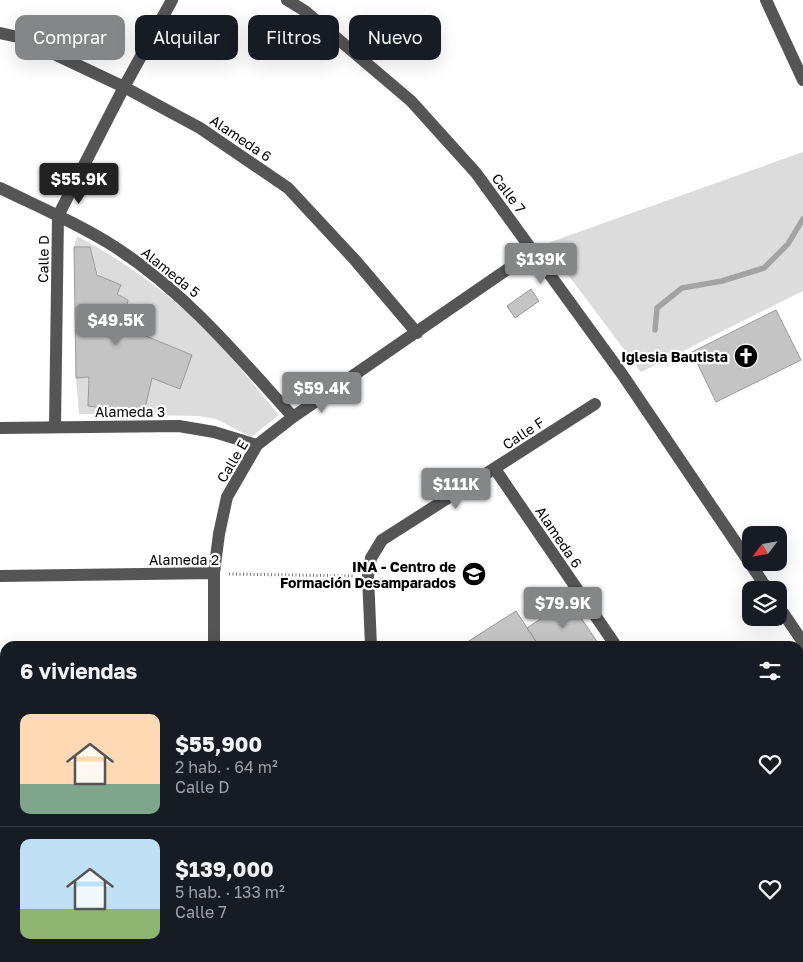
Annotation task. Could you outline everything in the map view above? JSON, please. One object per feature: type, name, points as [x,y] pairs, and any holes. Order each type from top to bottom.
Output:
[{"type":"street","name":"Calle D","points":[[55,426],[58,216],[124,87],[172,0]]},
{"type":"street","name":"Calle 7","points":[[287,0],[305,11],[411,101],[476,173],[622,374],[762,581]]},
{"type":"street","points":[[305,11],[313,0]]},
{"type":"street","points":[[766,0],[803,80]]},
{"type":"street","name":"Alameda 6","points":[[0,33],[18,37],[124,87],[200,128],[288,188],[356,260],[417,333]]},
{"type":"street","name":"Alameda 5","points":[[0,188],[58,216],[115,247],[149,271],[207,322],[293,417]]},
{"type":"street","name":"Calle E","points":[[214,641],[214,573],[219,534],[227,498],[258,445],[293,417],[534,251]]},
{"type":"street","name":"Calle F","points":[[371,641],[368,576],[371,558],[382,540],[595,404]]},
{"type":"street","name":"Alameda 3","points":[[0,428],[179,426],[214,432],[258,445]]},
{"type":"street","name":"Alameda 6","points":[[495,469],[613,641]]},
{"type":"street","name":"Alameda 2","points":[[0,576],[214,573]]},
{"type":"street","points":[[787,618],[802,641]]},
{"type":"path","name":"Alameda 2","points":[[214,573],[368,576]]},
{"type":"shaded area","points":[[803,152],[803,291],[641,372],[545,244]]},
{"type":"shaded area","points":[[77,236],[130,268],[179,305],[227,353],[279,415],[251,437],[216,419],[199,416],[79,414],[76,378],[89,377],[88,406],[144,413],[152,378],[180,388],[192,355],[114,323],[120,308],[126,309],[128,300],[111,289],[102,279],[95,266],[90,247],[74,247]]},
{"type":"building","points":[[74,247],[90,247],[97,275],[121,285],[117,294],[128,300],[126,309],[120,308],[114,323],[192,355],[180,389],[152,378],[144,413],[88,406],[89,377],[76,378]]},
{"type":"building","points":[[531,289],[539,301],[515,318],[507,306]]},
{"type":"building","name":"Iglesia Bautista","points":[[776,310],[801,360],[716,402],[692,352]]},
{"type":"building","points":[[569,600],[597,641],[536,641],[527,628]]},
{"type":"building","points":[[516,611],[536,641],[469,641]]},
{"type":"waterway","points":[[655,330],[657,308],[682,288],[722,281],[764,268],[788,244],[803,219]]},
{"type":"place","name":"Iglesia Bautista","points":[[746,356]]},
{"type":"place","name":"INA - Centro de Formación Desamparados","points":[[474,574]]}]
